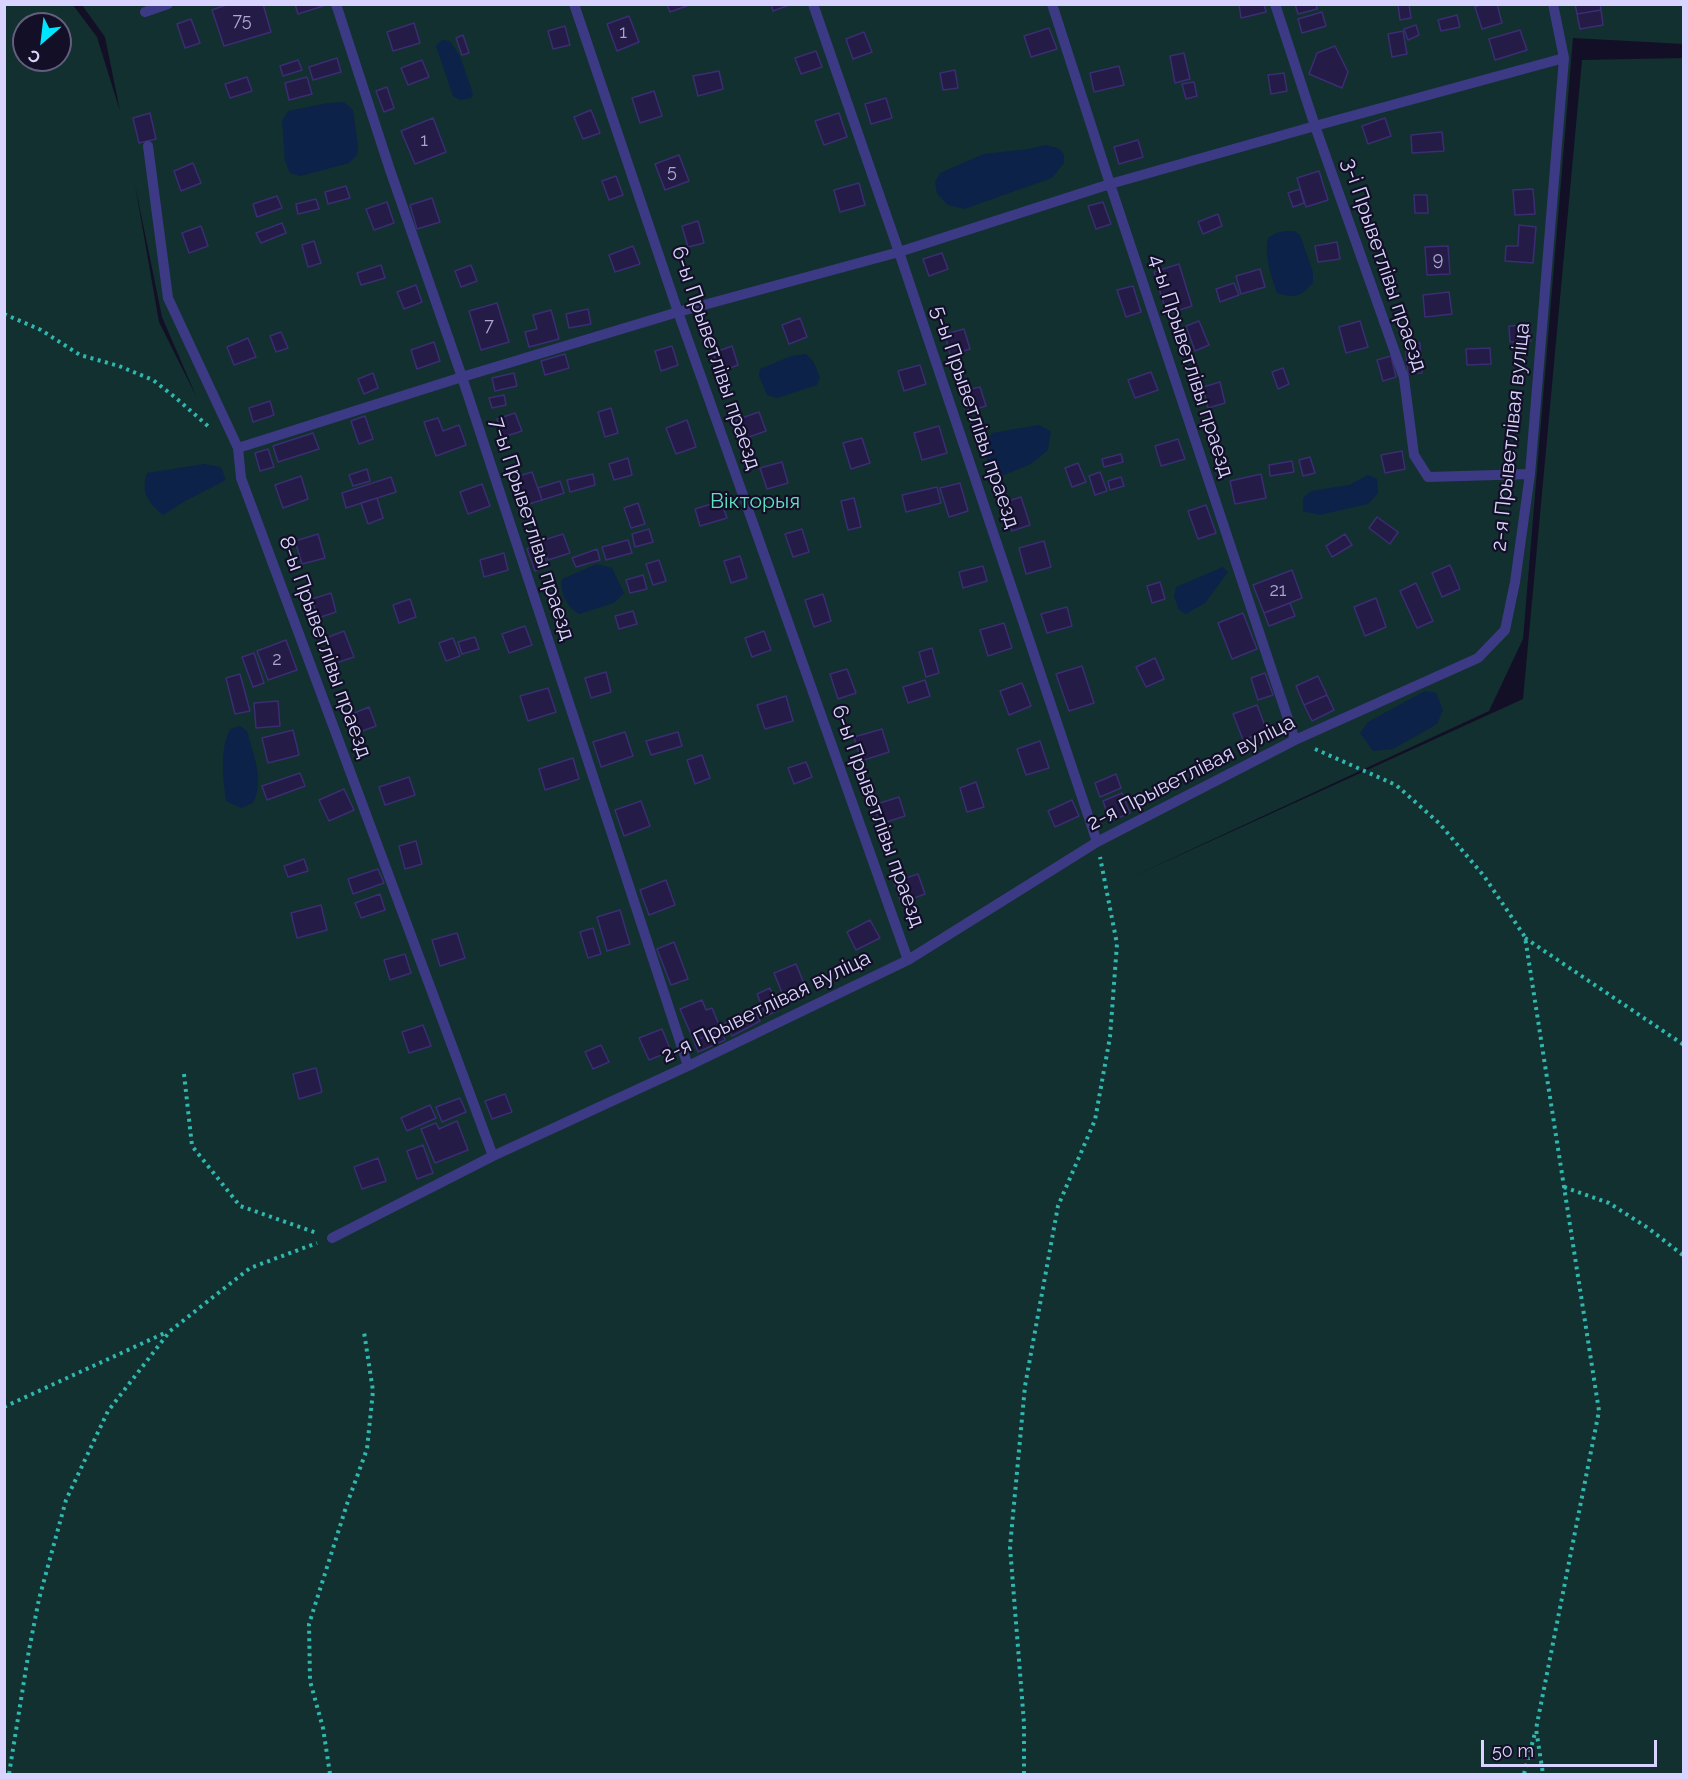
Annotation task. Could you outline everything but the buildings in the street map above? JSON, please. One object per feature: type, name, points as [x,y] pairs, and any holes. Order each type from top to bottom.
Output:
[{"type":"lane","points":[[145,12],[168,4]]},
{"type":"lane","name":"7-ы Прыветлівы праезд","points":[[336,4],[390,170],[462,377],[688,1066]]},
{"type":"lane","name":"6-ы Прыветлівы праезд","points":[[574,4],[678,312],[908,960]]},
{"type":"lane","name":"5-ы Прыветлівы праезд","points":[[813,4],[899,252],[1097,843]]},
{"type":"lane","name":"4-ы Прыветлівы праезд","points":[[1052,4],[1295,740]]},
{"type":"lane","name":"3-і Прыветлівы праезд","points":[[1275,4],[1315,126],[1404,378],[1414,455],[1428,477],[1530,474]]},
{"type":"lane","name":"2-я Прыветлівая вуліца","points":[[332,1238],[493,1156],[688,1066],[908,960],[1097,843],[1295,740],[1478,658],[1505,630],[1515,582],[1530,474],[1564,58],[1552,4]]},
{"type":"lane","points":[[238,448],[678,312],[899,252],[1110,184],[1564,58]]},
{"type":"lane","name":"8-ы Прыветлівы праезд","points":[[148,146],[168,298],[238,448],[241,478],[493,1156]]},
{"type":"path","points":[[4,314],[41,330],[80,355],[119,366],[153,380],[213,431]]},
{"type":"path","points":[[1295,740],[1396,785],[1439,823],[1477,867],[1525,937],[1683,1045]]},
{"type":"path","points":[[1024,1774],[1024,1724],[1010,1547],[1025,1386],[1058,1206],[1095,1120],[1110,1037],[1117,944],[1097,843]]},
{"type":"path","points":[[1524,1774],[1536,1729],[1599,1411],[1525,937]]},
{"type":"path","points":[[184,1074],[192,1146],[240,1206],[332,1238]]},
{"type":"path","points":[[1564,1187],[1609,1203],[1648,1228],[1683,1256]]},
{"type":"path","points":[[4,1407],[170,1331],[250,1268],[332,1238]]},
{"type":"path","points":[[9,1774],[39,1599],[66,1500],[108,1411],[170,1331]]},
{"type":"path","points":[[330,1774],[323,1728],[310,1681],[309,1624],[367,1449],[373,1391],[364,1332]]},
{"type":"path","points":[[1536,1729],[1543,1774]]},
{"type":"green space","name":"Вікторыя","points":[[5,5],[73,5],[97,37],[120,111],[105,37],[82,5],[1683,5],[1683,44],[1573,38],[1523,639],[1489,711],[1134,876],[1523,699],[1582,60],[1683,58],[1683,1774],[5,1774]],"holes":[[[135,185],[162,317],[196,396],[159,322]]]},
{"type":"water","points":[[442,40],[450,41],[460,56],[473,94],[471,98],[460,100],[453,96],[436,46]]},
{"type":"water","points":[[344,102],[353,110],[357,155],[349,163],[301,176],[290,173],[285,161],[282,121],[288,111]]},
{"type":"water","points":[[1045,145],[1058,148],[1064,154],[1064,163],[1052,178],[964,209],[948,205],[937,194],[935,182],[940,173],[984,154]]},
{"type":"water","points":[[1285,231],[1294,231],[1300,235],[1313,272],[1313,283],[1304,292],[1288,296],[1277,293],[1270,273],[1267,245],[1268,238]]},
{"type":"water","points":[[806,354],[813,361],[820,377],[817,385],[777,398],[767,395],[759,376],[760,369],[791,356]]},
{"type":"water","points":[[1039,425],[1051,431],[1048,450],[1031,464],[1004,475],[988,465],[984,447],[992,433]]},
{"type":"water","points":[[204,464],[221,467],[226,480],[163,515],[150,502],[145,492],[147,473]]},
{"type":"water","points":[[1368,475],[1377,479],[1378,493],[1368,504],[1319,515],[1303,511],[1303,498],[1311,491],[1349,485]]},
{"type":"water","points":[[597,564],[612,568],[624,593],[614,603],[579,614],[565,599],[562,579]]},
{"type":"water","points":[[1223,567],[1228,572],[1205,603],[1186,614],[1179,610],[1174,596],[1176,587]]},
{"type":"water","points":[[1425,691],[1436,693],[1443,710],[1437,724],[1393,749],[1373,751],[1360,733],[1368,722]]},
{"type":"water","points":[[240,726],[247,731],[258,777],[253,803],[241,808],[226,801],[223,765],[224,747],[230,729]]}]
